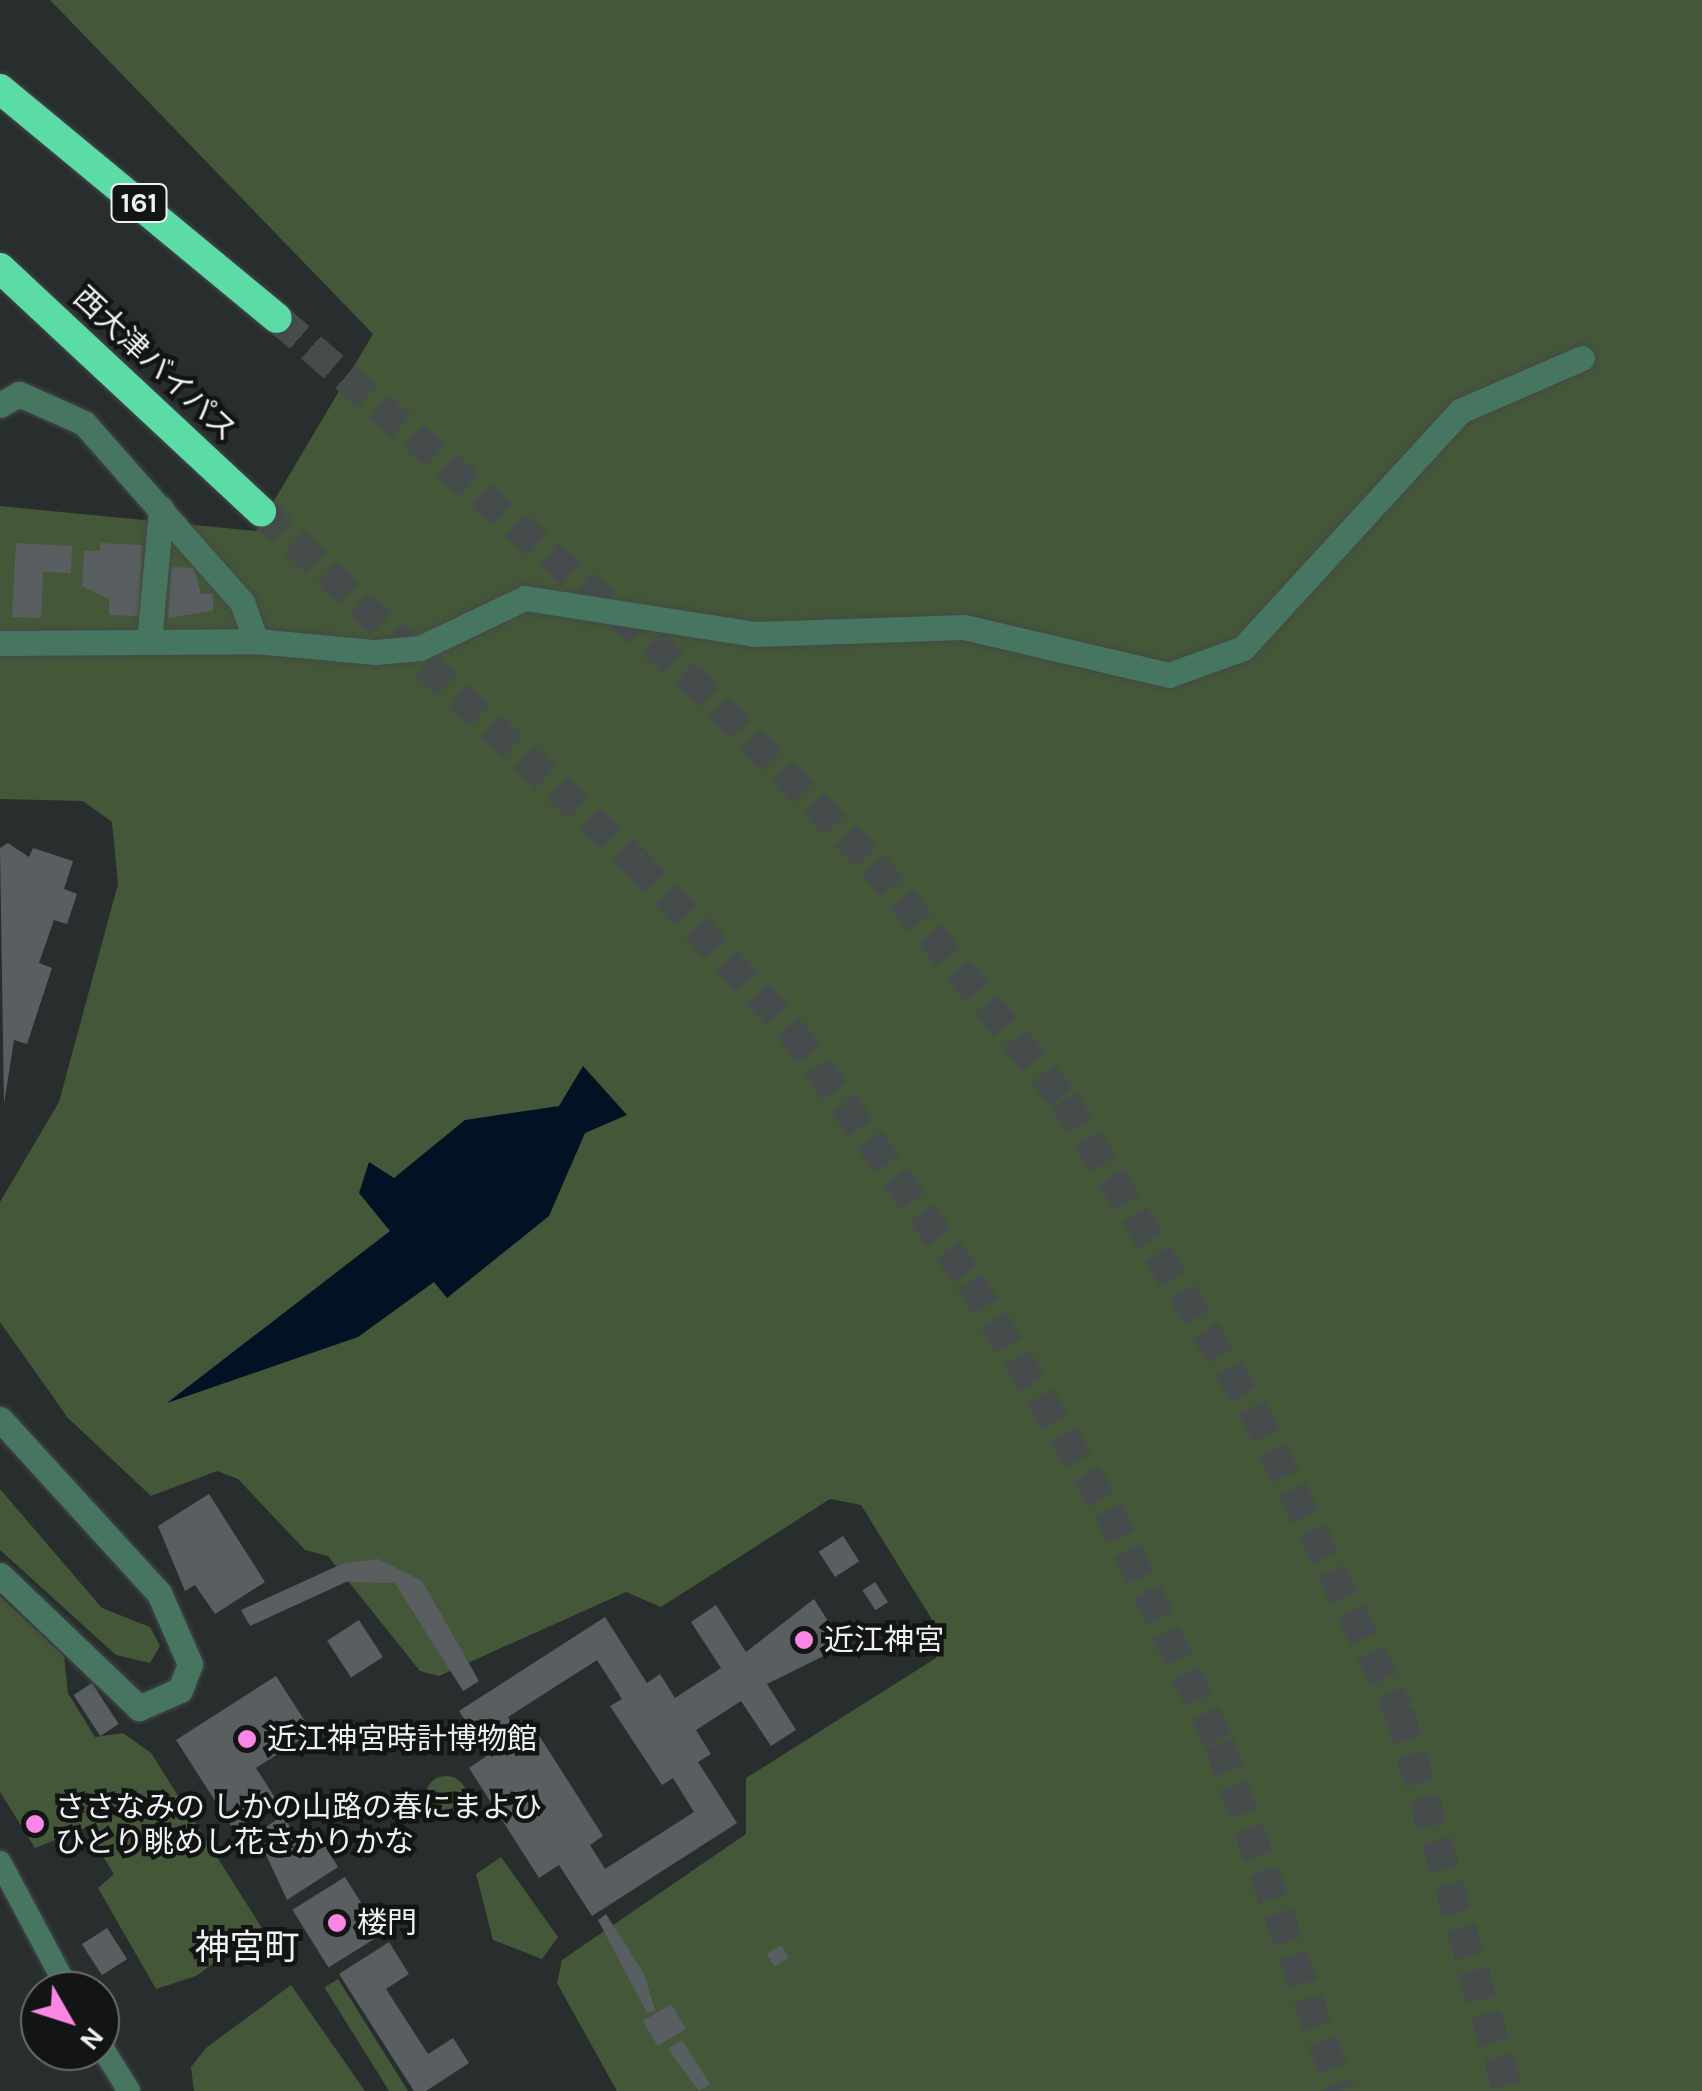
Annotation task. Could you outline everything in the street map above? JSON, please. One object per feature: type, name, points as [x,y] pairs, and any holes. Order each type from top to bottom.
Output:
[{"type":"highway","name":"161","points":[[0,89],[277,318]]},
{"type":"highway","name":"西大津バイパス","points":[[0,268],[261,512]]},
{"type":"street","points":[[0,643],[256,640],[420,648],[525,598],[754,634],[964,627],[1169,675],[1243,648],[1460,411],[1582,358]]},
{"type":"street","points":[[0,404],[19,394],[84,423],[242,602],[256,640]]},
{"type":"street","points":[[150,642],[161,509]]},
{"type":"street","points":[[0,1419],[159,1592],[190,1664],[180,1690],[139,1708],[0,1575]]},
{"type":"lane","points":[[0,1862],[58,1971]]},
{"type":"green space","points":[[50,0],[1702,0],[1702,2091],[617,2091],[557,1983],[562,1960],[746,1834],[746,1778],[936,1658],[936,1626],[861,1505],[830,1499],[661,1607],[626,1592],[439,1676],[420,1671],[328,1556],[305,1550],[238,1479],[217,1471],[151,1496],[68,1418],[0,1322],[0,1202],[59,1102],[118,884],[112,822],[83,801],[0,799],[0,506],[256,531],[373,334]]},
{"type":"green space","points":[[0,1489],[102,1608],[150,1627],[160,1646],[150,1663],[116,1655],[0,1550]]},
{"type":"green space","points":[[0,1596],[64,1656],[68,1693],[95,1737],[123,1733],[151,1753],[262,1928],[196,1976],[156,1989],[98,1888],[114,1874],[85,1828],[35,1848],[0,1792]]},
{"type":"green space","points":[[446,1776],[461,1782],[467,1797],[461,1812],[446,1818],[431,1812],[425,1797],[431,1782]]},
{"type":"green space","points":[[501,1857],[558,1937],[542,1959],[493,1940],[476,1874]]},
{"type":"green space","points":[[338,1979],[408,2091],[389,2091],[324,1987]]},
{"type":"green space","points":[[291,1985],[365,2091],[194,2091],[191,2067],[206,2048]]},
{"type":"water","points":[[583,1066],[627,1115],[585,1133],[549,1216],[447,1298],[434,1282],[358,1337],[167,1403],[390,1231],[359,1193],[369,1162],[394,1178],[465,1120],[559,1106]]},
{"type":"building","points":[[16,543],[72,546],[71,573],[43,572],[41,618],[12,617]]},
{"type":"building","points":[[100,543],[142,545],[139,616],[109,615],[109,599],[82,586],[84,551],[100,551]]},
{"type":"building","points":[[171,567],[194,568],[201,594],[213,594],[213,611],[168,618]]},
{"type":"building","points":[[8,843],[29,857],[33,848],[73,861],[64,889],[77,894],[67,924],[54,920],[39,963],[52,968],[27,1044],[14,1040],[4,1104],[0,848]]},
{"type":"building","points":[[209,1494],[265,1582],[215,1614],[195,1585],[185,1591],[158,1526]]},
{"type":"building","points":[[843,1536],[859,1561],[835,1577],[819,1552]]},
{"type":"building","points":[[378,1559],[422,1581],[479,1681],[463,1691],[395,1583],[346,1582],[250,1626],[241,1610],[344,1563]]},
{"type":"building","points":[[875,1582],[888,1602],[875,1610],[862,1590]]},
{"type":"building","points":[[814,1599],[844,1646],[767,1684],[796,1730],[771,1746],[741,1701],[696,1730],[711,1754],[698,1762],[737,1823],[592,1916],[559,1865],[539,1878],[469,1768],[488,1755],[459,1711],[605,1617],[647,1683],[660,1674],[675,1698],[721,1668],[691,1622],[716,1605],[746,1652]],"holes":[[[597,1660],[622,1699],[610,1706],[662,1785],[673,1778],[694,1812],[605,1869],[590,1845],[603,1836],[533,1726],[519,1735],[508,1717]]]},
{"type":"building","points":[[359,1620],[383,1657],[351,1678],[327,1641]]},
{"type":"building","points":[[276,1676],[312,1732],[256,1768],[279,1804],[235,1832],[176,1740]]},
{"type":"building","points":[[92,1683],[119,1724],[100,1736],[74,1695]]},
{"type":"building","points":[[283,1816],[305,1850],[321,1839],[338,1867],[287,1900],[256,1833]]},
{"type":"building","name":"楼門","points":[[345,1877],[381,1935],[328,1968],[292,1910]]},
{"type":"building","points":[[606,1914],[644,1974],[655,2010],[647,2013],[598,1920]]},
{"type":"building","points":[[107,1928],[127,1959],[109,1971],[99,1971],[82,1944]]},
{"type":"building","points":[[389,1942],[409,1974],[386,1989],[428,2054],[453,2038],[469,2063],[426,2091],[414,2091],[339,1974]]},
{"type":"building","points":[[781,1945],[789,1958],[775,1967],[767,1954]]},
{"type":"building","points":[[671,2004],[686,2029],[658,2046],[643,2021]]},
{"type":"building","points":[[682,2040],[710,2084],[699,2091],[668,2049]]},
{"type":"tunnel","points":[[277,318],[688,675],[873,864],[1064,1100],[1253,1409],[1399,1711],[1508,2091]]},
{"type":"tunnel","points":[[261,511],[635,861],[791,1030],[970,1281],[1108,1510],[1219,1743],[1340,2091]]},
{"type":"place","name":"近江神宮","points":[[804,1640]]},
{"type":"place","name":"近江神宮時計博物館","points":[[247,1739]]},
{"type":"place","name":"ささなみの しかの山路の春にまよひ ひとり眺めし花さかりかな","points":[[35,1824]]},
{"type":"place","name":"楼門","points":[[337,1923]]},
{"type":"district","name":"神宮町","points":[[247,1948]]}]
